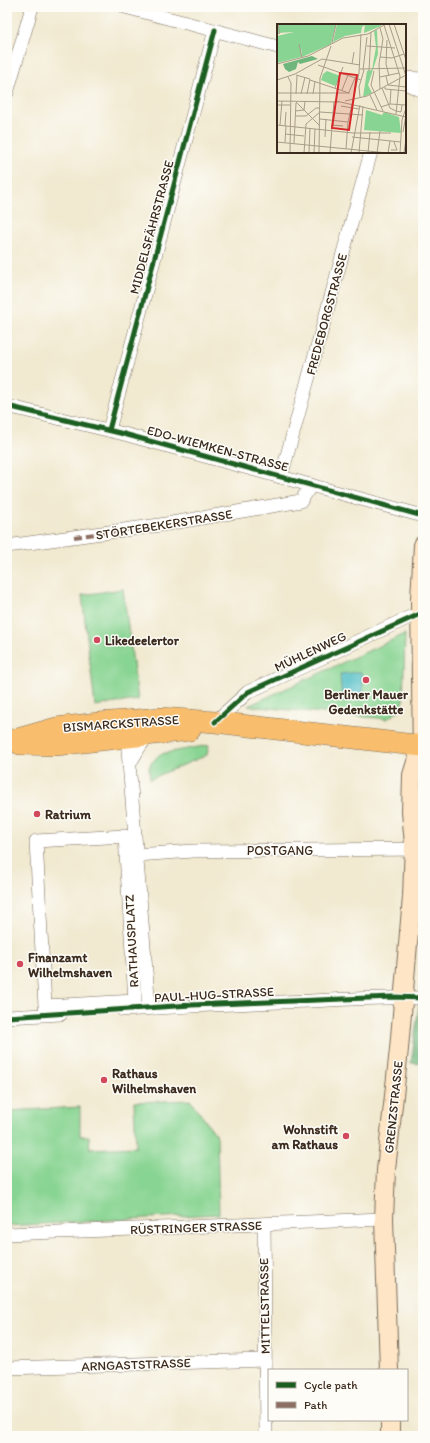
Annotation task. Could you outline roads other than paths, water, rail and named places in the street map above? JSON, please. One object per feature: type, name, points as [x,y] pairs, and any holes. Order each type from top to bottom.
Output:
[{"type":"main road","name":"GRENZSTRASSE","points":[[389,1369],[384,1219],[386,1170],[417,847],[411,812],[412,776],[422,746],[423,545]]},
{"type":"main road","name":"BISMARCKSTRASSE","points":[[7,743],[56,745],[127,738],[149,727],[182,718],[422,746]]},
{"type":"main road","name":"BISMARCKSTRASSE","points":[[7,743],[56,728],[106,722],[149,727],[237,724]]},
{"type":"main road","points":[[390,1421],[390,1436]]},
{"type":"street","points":[[7,93],[32,7]]},
{"type":"street","points":[[125,7],[277,48]]},
{"type":"street","name":"MIDDELSFÄHRSTRASSE","points":[[109,430],[215,30]]},
{"type":"street","points":[[406,78],[423,79]]},
{"type":"street","points":[[406,83],[423,91]]},
{"type":"street","name":"FREDEBORGSTRASSE","points":[[281,477],[371,153]]},
{"type":"street","name":"EDO-WIEMKEN-STRASSE","points":[[7,406],[109,430],[423,516]]},
{"type":"street","name":"STÖRTEBEKERSTRASSE","points":[[7,546],[160,525],[300,501],[311,485]]},
{"type":"street","name":"MÜHLENWEG","points":[[215,722],[248,692],[422,613]]},
{"type":"street","points":[[106,722],[115,725],[124,732],[127,738]]},
{"type":"street","points":[[129,766],[149,727]]},
{"type":"street","name":"RATHAUSPLATZ","points":[[127,738],[149,1008]]},
{"type":"street","name":"RATHAUSPLATZ","points":[[125,836],[135,1001],[45,1006],[36,841],[125,836]]},
{"type":"street","name":"POSTGANG","points":[[137,855],[193,851],[417,847]]},
{"type":"street","name":"PAUL-HUG-STRASSE","points":[[7,1017],[191,1005],[423,998]]},
{"type":"street","name":"RÜSTRINGER STRASSE","points":[[7,1234],[384,1219]]},
{"type":"street","name":"MITTELSTRASSE","points":[[264,1224],[266,1436]]},
{"type":"street","name":"ARNGASTSTRASSE","points":[[7,1368],[265,1360]]},
{"type":"water","points":[[361,672],[364,698],[342,701],[340,674]]},
{"type":"place","name":"Likedeelertor","points":[[97,640]]},
{"type":"place","name":"Berliner Mauer Gedenkstätte","points":[[366,680]]},
{"type":"place","name":"Ratrium","points":[[37,814]]},
{"type":"place","name":"Finanzamt Wilhelmshaven","points":[[20,964]]},
{"type":"place","name":"Rathaus Wilhelmshaven","points":[[104,1080]]},
{"type":"place","name":"Wohnstift am Rathaus","points":[[346,1136]]}]
